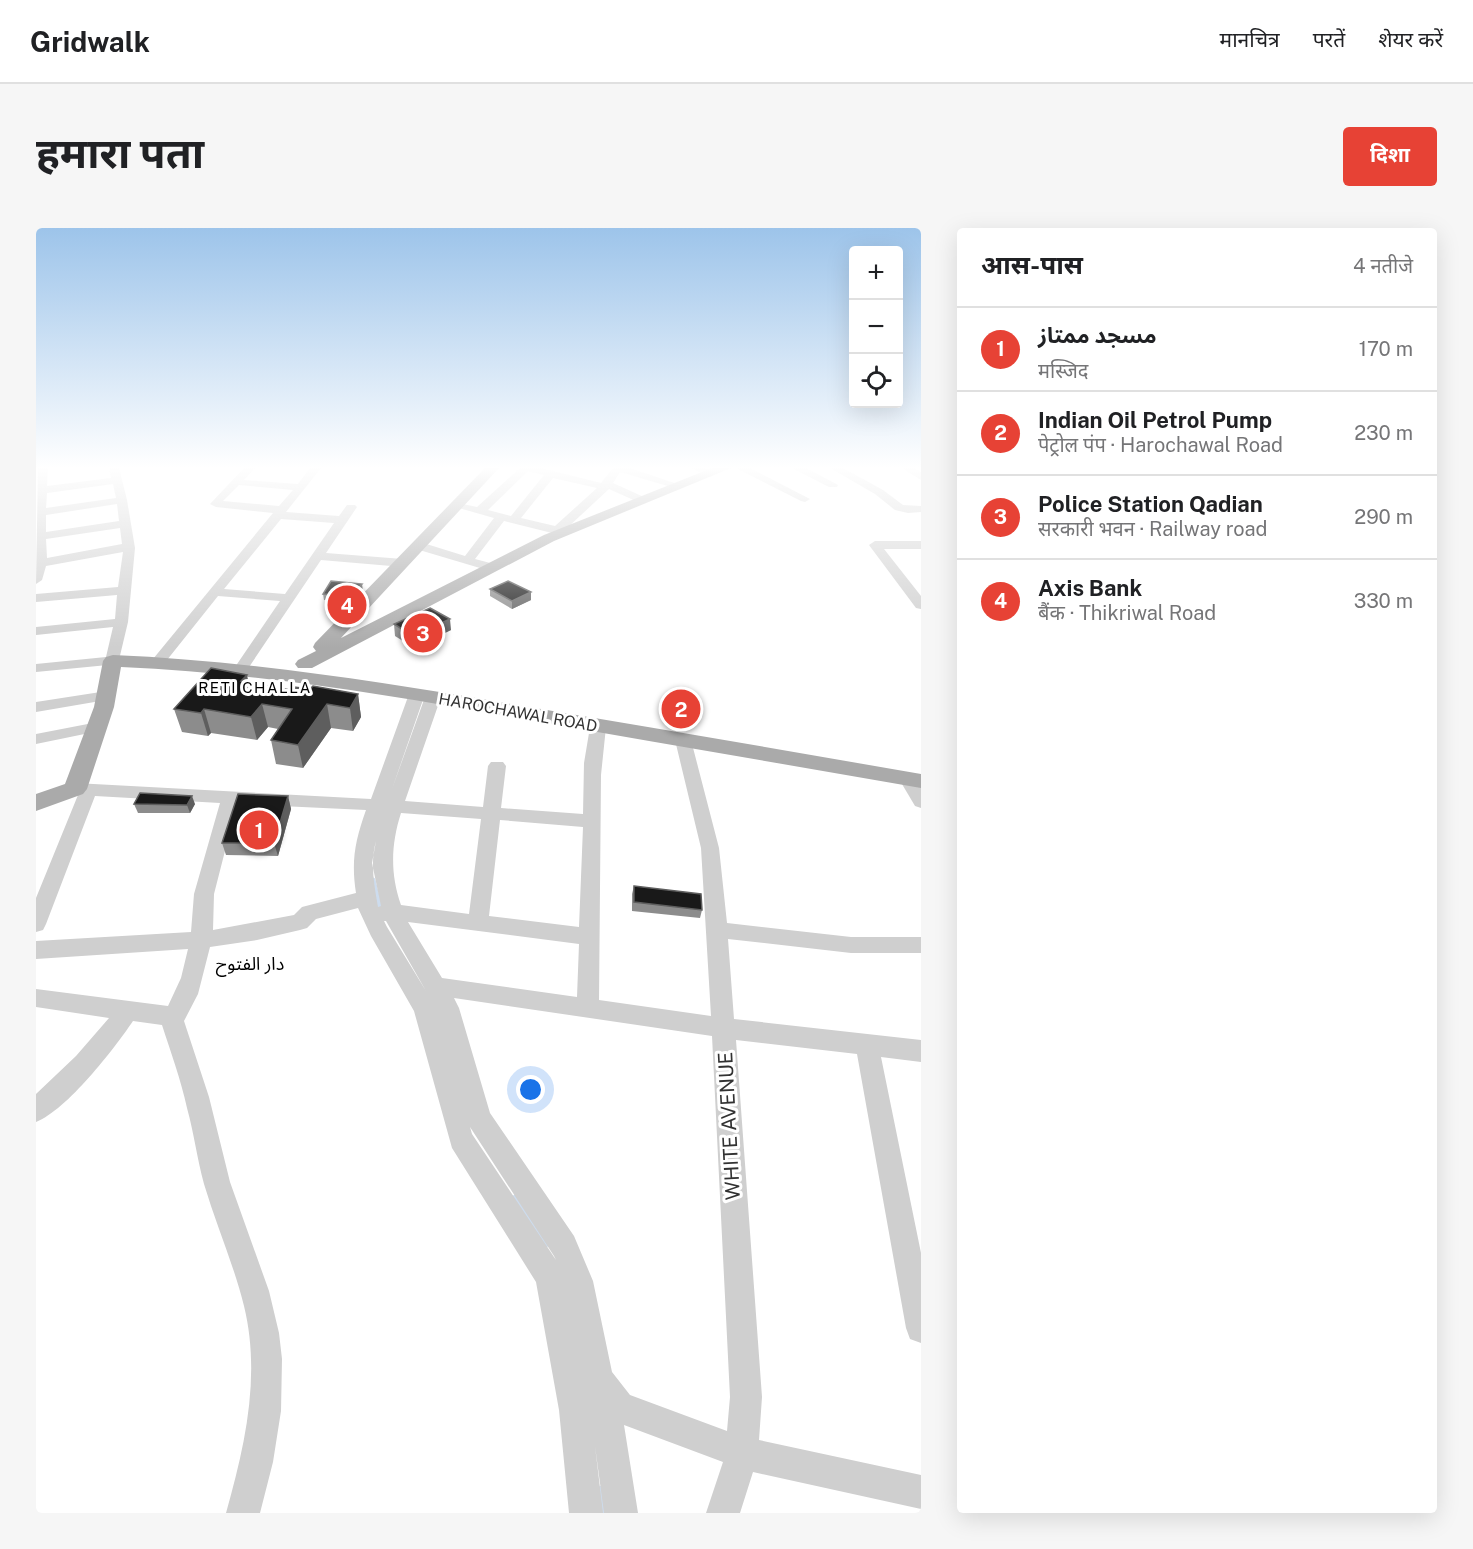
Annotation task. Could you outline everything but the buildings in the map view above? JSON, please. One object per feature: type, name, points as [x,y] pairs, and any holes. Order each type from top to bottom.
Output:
[{"type":"main road","points":[[301,670],[437,528]]},
{"type":"main road","points":[[301,670],[490,567],[569,528]]},
{"type":"main road","points":[[36,803],[82,790],[107,696],[113,661]]},
{"type":"main road","name":"HAROCHAWAL ROAD","points":[[113,661],[158,662],[240,670],[301,670],[425,696],[914,780]]},
{"type":"street","points":[[36,580],[38,537],[98,528]]},
{"type":"street","points":[[36,668],[113,661],[121,622],[129,547],[126,528]]},
{"type":"street","points":[[158,662],[267,528]]},
{"type":"street","points":[[240,670],[336,528]]},
{"type":"street","points":[[468,560],[499,528]]},
{"type":"street","points":[[549,528],[561,531],[564,528]]},
{"type":"street","points":[[921,545],[875,545],[921,604]]},
{"type":"street","points":[[420,546],[490,567]]},
{"type":"street","points":[[38,563],[129,547]]},
{"type":"street","points":[[317,556],[403,563]]},
{"type":"street","points":[[36,598],[124,590]]},
{"type":"street","points":[[214,592],[287,598]]},
{"type":"street","points":[[36,631],[121,622]]},
{"type":"street","points":[[36,707],[107,696]]},
{"type":"street","points":[[425,696],[386,805],[362,862],[377,909],[435,998],[461,1139],[553,1254],[579,1281],[616,1470],[621,1513]]},
{"type":"street","points":[[36,739],[98,727]]},
{"type":"street","points":[[588,1006],[593,821],[592,761],[598,727]]},
{"type":"street","name":"WHITE AVENUE","points":[[683,740],[710,848],[718,930],[746,1397],[742,1453],[723,1513]]},
{"type":"street","points":[[478,924],[497,766]]},
{"type":"street","points":[[914,780],[921,802]]},
{"type":"street","points":[[36,924],[42,893],[82,790],[386,805],[593,821]]},
{"type":"street","points":[[172,1019],[181,1011],[197,965],[205,910],[204,894],[230,798]]},
{"type":"street","points":[[36,950],[201,940],[257,932],[300,922],[309,913],[377,909],[589,937]]},
{"type":"street","points":[[718,930],[851,945],[921,945]]},
{"type":"street","points":[[36,998],[168,1016],[172,1019],[197,1098],[217,1182],[260,1310],[266,1362],[267,1397],[263,1428],[243,1513]]},
{"type":"street","points":[[435,998],[588,1006],[723,1028],[921,1051]]},
{"type":"street","points":[[36,1110],[76,1075],[114,1031],[127,1011]]},
{"type":"street","points":[[867,1044],[921,1328]]},
{"type":"street","points":[[553,1254],[554,1289],[575,1410],[586,1513]]},
{"type":"street","points":[[598,1375],[620,1407],[742,1453],[921,1492]]},
{"type":"waterway","points":[[373,880],[380,908]]},
{"type":"waterway","points":[[515,1199],[546,1243]]},
{"type":"waterway","points":[[601,1490],[603,1513]]},
{"type":"place","name":"Axis Bank","points":[[347,605]]},
{"type":"place","name":"Police Station Qadian","points":[[423,633]]},
{"type":"place","name":"Indian Oil Petrol Pump","points":[[681,709]]},
{"type":"place","name":"مسجد ممتاز","points":[[259,830]]},
{"type":"district","name":"RETI CHALLA","points":[[255,688]]},
{"type":"district","name":"دار الفتوح","points":[[250,964]]}]
